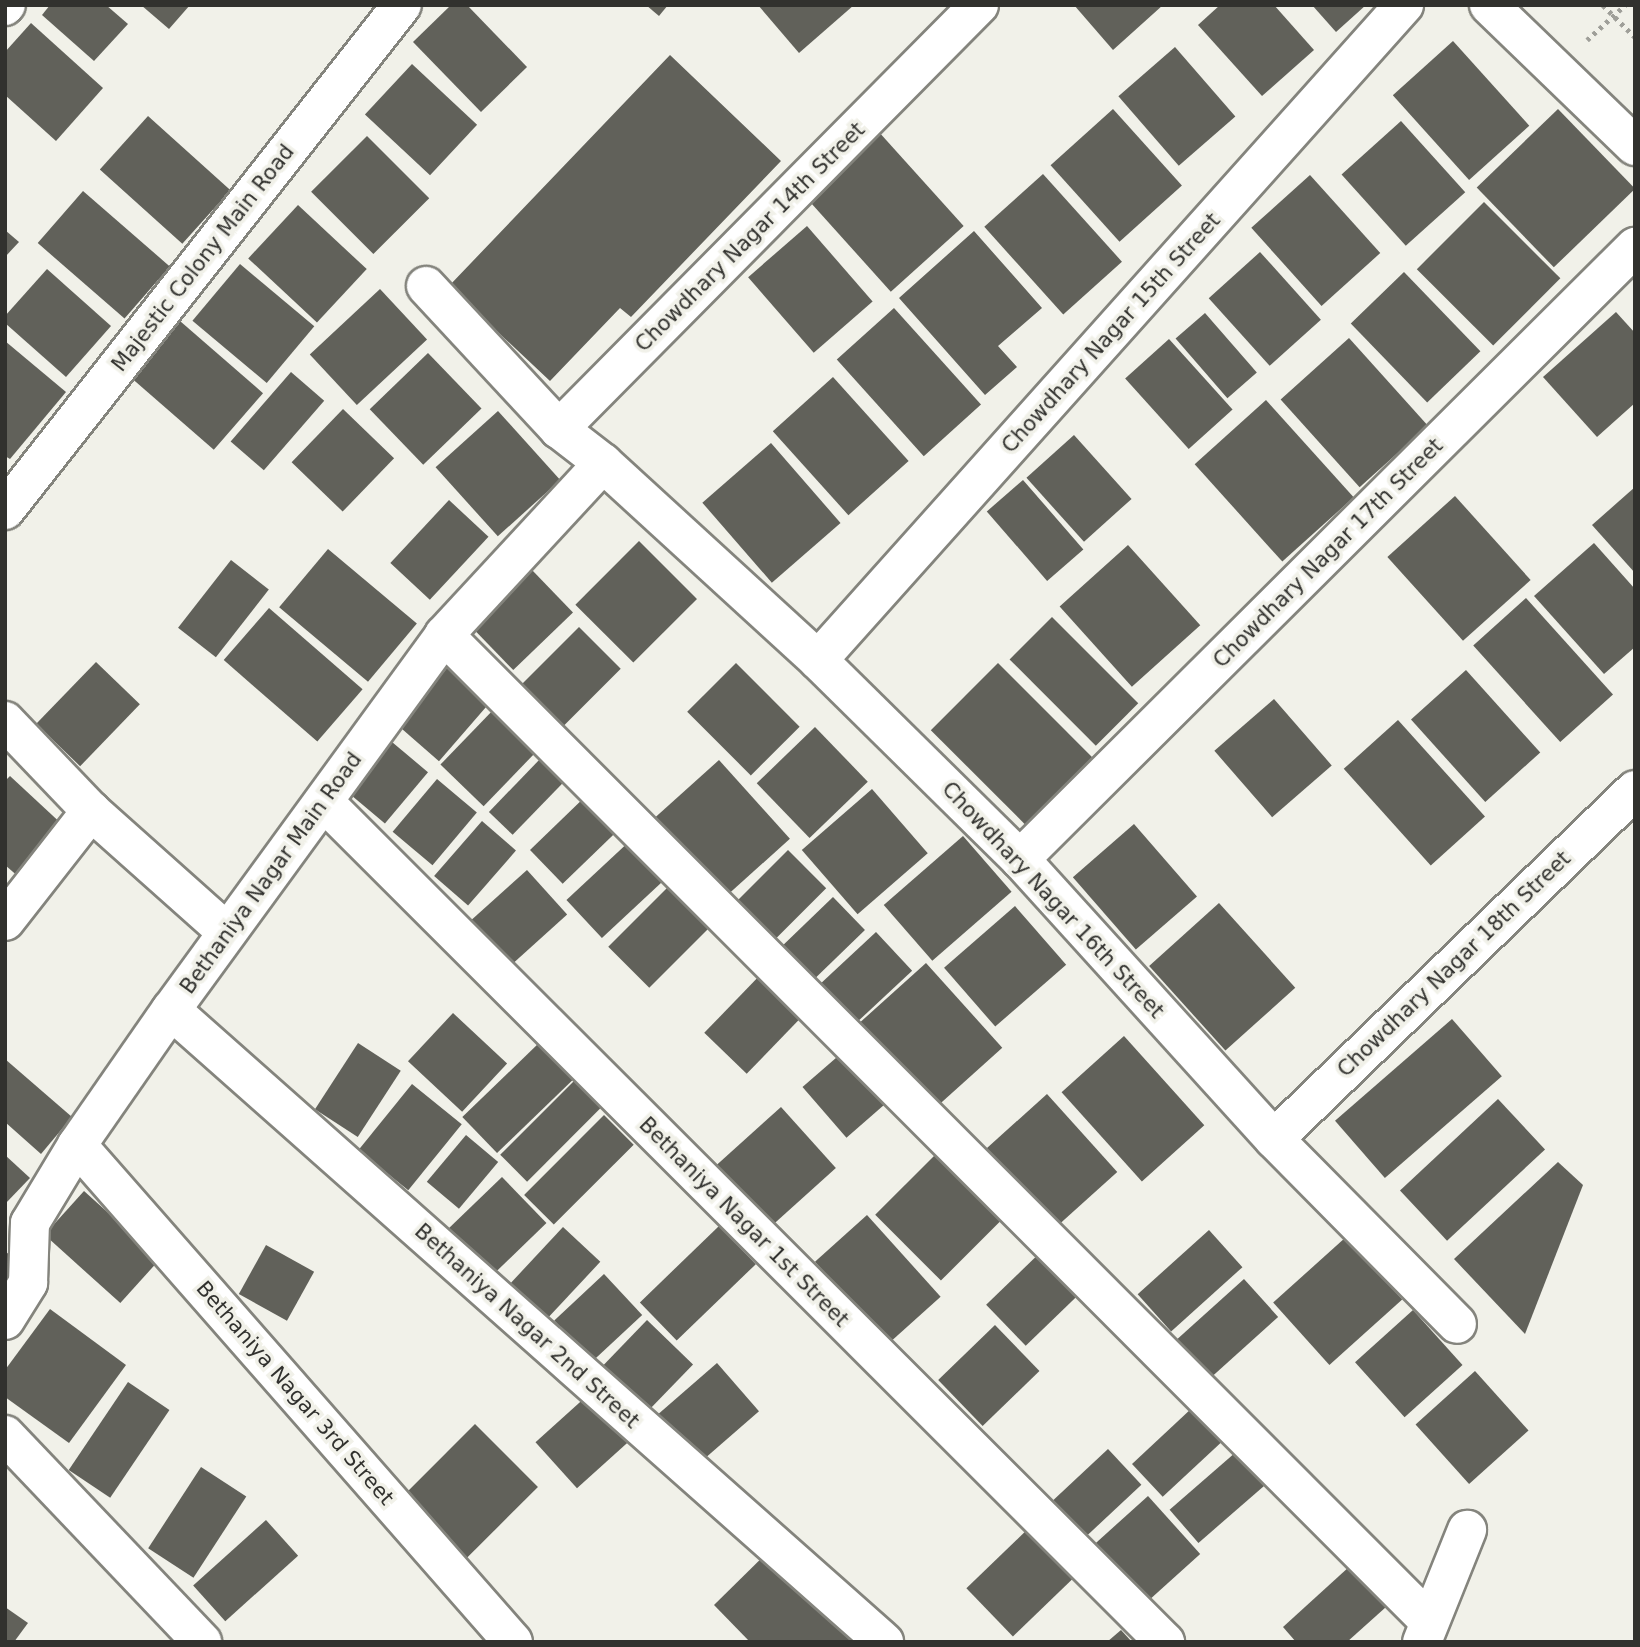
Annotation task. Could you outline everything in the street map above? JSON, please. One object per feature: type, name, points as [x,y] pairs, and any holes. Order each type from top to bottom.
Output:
[{"type":"street","name":"Majestic Colony Main Road","points":[[5,510],[402,5]]},
{"type":"street","name":"Chowdhary Nagar 14th Street","points":[[559,429],[979,5]]},
{"type":"street","name":"Chowdhary Nagar 15th Street","points":[[818,660],[1404,5]]},
{"type":"street","points":[[1489,5],[1635,146]]},
{"type":"street","name":"Chowdhary Nagar 17th Street","points":[[1020,859],[1635,247]]},
{"type":"street","points":[[426,286],[559,429],[603,463]]},
{"type":"street","name":"Chowdhary Nagar 16th Street","points":[[603,463],[818,660],[1020,859],[1274,1139],[1457,1324]]},
{"type":"street","name":"Bethaniya Nagar Main Road","points":[[5,1320],[28,1283],[30,1223],[77,1145],[171,1010],[444,635],[603,463]]},
{"type":"street","points":[[444,635],[1425,1631],[1467,1531]]},
{"type":"street","points":[[5,721],[91,811],[227,932]]},
{"type":"street","name":"Chowdhary Nagar 18th Street","points":[[1274,1139],[1635,790]]},
{"type":"street","name":"Bethaniya Nagar 1st Street","points":[[324,802],[1165,1642]]},
{"type":"street","points":[[5,922],[91,811]]},
{"type":"street","name":"Bethaniya Nagar 2nd Street","points":[[171,1010],[884,1642]]},
{"type":"street","name":"Bethaniya Nagar 3rd Street","points":[[77,1145],[513,1642]]},
{"type":"street","points":[[5,1435],[202,1642]]},
{"type":"path","points":[[1603,5],[1635,37]]},
{"type":"path","points":[[1614,16],[1625,5]]},
{"type":"building","points":[[50,5],[106,5],[128,24],[94,61],[42,15]]},
{"type":"building","points":[[141,5],[190,5],[169,29]]},
{"type":"building","points":[[451,5],[467,5],[527,67],[481,112],[413,42]]},
{"type":"building","points":[[646,5],[668,5],[659,16]]},
{"type":"building","points":[[758,5],[854,5],[799,53]]},
{"type":"building","points":[[1074,5],[1163,5],[1113,50]]},
{"type":"building","points":[[1220,5],[1274,5],[1314,50],[1262,96],[1198,25]]},
{"type":"building","points":[[1312,5],[1366,5],[1336,32]]},
{"type":"building","points":[[31,23],[103,88],[56,141],[5,95],[5,52]]},
{"type":"building","points":[[1453,41],[1529,126],[1469,180],[1393,95]]},
{"type":"building","points":[[1175,47],[1235,116],[1179,166],[1118,96]]},
{"type":"building","points":[[670,55],[781,161],[631,317],[620,308],[550,381],[449,286]]},
{"type":"building","points":[[412,64],[477,125],[430,175],[365,114]]},
{"type":"building","points":[[1113,109],[1182,186],[1119,242],[1051,165]]},
{"type":"building","points":[[1558,109],[1635,189],[1554,267],[1477,187]]},
{"type":"building","points":[[148,116],[230,190],[182,244],[100,170]]},
{"type":"building","points":[[1401,121],[1465,192],[1406,246],[1342,175]]},
{"type":"building","points":[[878,131],[964,226],[891,292],[805,197]]},
{"type":"building","points":[[367,136],[429,198],[373,254],[311,192]]},
{"type":"building","points":[[1043,174],[1122,262],[1063,315],[984,227]]},
{"type":"building","points":[[1310,175],[1380,253],[1322,306],[1251,228]]},
{"type":"building","points":[[83,191],[170,266],[125,319],[38,243]]},
{"type":"building","points":[[1484,202],[1560,278],[1493,346],[1417,269]]},
{"type":"building","points":[[298,205],[367,269],[317,322],[248,258]]},
{"type":"building","points":[[807,226],[873,301],[814,353],[748,277]]},
{"type":"building","points":[[5,230],[19,242],[5,257]]},
{"type":"building","points":[[974,231],[1042,308],[998,346],[1017,367],[985,395],[899,298]]},
{"type":"building","points":[[1260,252],[1321,320],[1270,366],[1209,298]]},
{"type":"building","points":[[240,264],[314,326],[267,383],[192,321]]},
{"type":"building","points":[[47,269],[111,326],[66,377],[5,323],[5,316]]},
{"type":"building","points":[[1404,272],[1480,351],[1427,403],[1351,323]]},
{"type":"building","points":[[380,289],[427,339],[357,405],[310,354]]},
{"type":"building","points":[[894,308],[981,405],[924,456],[837,360]]},
{"type":"building","points":[[1616,312],[1635,333],[1635,403],[1597,437],[1543,377]]},
{"type":"building","points":[[1205,313],[1257,373],[1227,398],[1176,339]]},
{"type":"building","points":[[180,321],[263,393],[214,450],[131,378]]},
{"type":"building","points":[[1349,338],[1428,426],[1360,487],[1281,400]]},
{"type":"building","points":[[1169,339],[1233,410],[1189,449],[1125,378]]},
{"type":"building","points":[[5,341],[66,392],[10,459],[5,456]]},
{"type":"building","points":[[428,353],[481,408],[423,465],[370,409]]},
{"type":"building","points":[[291,372],[324,401],[264,470],[231,441]]},
{"type":"building","points":[[833,377],[909,461],[848,515],[773,431]]},
{"type":"building","points":[[1266,400],[1354,497],[1282,562],[1195,464]]},
{"type":"building","points":[[343,409],[394,458],[343,512],[292,462]]},
{"type":"building","points":[[498,411],[560,480],[498,536],[436,467]]},
{"type":"building","points":[[1074,435],[1132,499],[1084,542],[1026,478]]},
{"type":"building","points":[[771,443],[841,523],[772,583],[702,503]]},
{"type":"building","points":[[1023,480],[1083,549],[1047,581],[987,511]]},
{"type":"building","points":[[1635,487],[1635,573],[1592,525]]},
{"type":"building","points":[[1455,496],[1531,580],[1463,641],[1387,557]]},
{"type":"building","points":[[449,500],[488,537],[430,600],[390,563]]},
{"type":"building","points":[[639,541],[697,599],[633,663],[575,605]]},
{"type":"building","points":[[1594,543],[1635,589],[1635,647],[1604,674],[1534,596]]},
{"type":"building","points":[[1128,545],[1200,625],[1132,687],[1060,607]]},
{"type":"building","points":[[328,549],[417,624],[368,682],[279,607]]},
{"type":"building","points":[[231,560],[269,590],[216,657],[178,628]]},
{"type":"building","points":[[532,570],[573,612],[513,670],[472,628]]},
{"type":"building","points":[[1526,598],[1613,695],[1560,742],[1473,646]]},
{"type":"building","points":[[269,608],[363,689],[317,741],[224,660]]},
{"type":"building","points":[[1052,617],[1138,703],[1096,746],[1010,659]]},
{"type":"building","points":[[579,627],[621,669],[558,731],[517,689]]},
{"type":"building","points":[[96,662],[140,704],[80,766],[36,724]]},
{"type":"building","points":[[736,663],[800,727],[751,775],[687,712]]},
{"type":"building","points":[[998,663],[1093,758],[1026,826],[931,730]]},
{"type":"building","points":[[448,667],[490,703],[439,761],[397,725]]},
{"type":"building","points":[[1466,670],[1540,752],[1485,802],[1411,720]]},
{"type":"building","points":[[1274,699],[1332,765],[1272,817],[1214,751]]},
{"type":"building","points":[[496,707],[539,749],[484,806],[440,765]]},
{"type":"building","points":[[1398,720],[1485,817],[1431,865],[1344,769]]},
{"type":"building","points":[[815,727],[868,782],[810,838],[757,783]]},
{"type":"building","points":[[392,742],[428,772],[385,824],[349,793]]},
{"type":"building","points":[[541,758],[565,781],[513,835],[489,812]]},
{"type":"building","points":[[719,760],[790,839],[726,896],[655,818]]},
{"type":"building","points":[[10,776],[66,828],[20,878],[5,865],[5,781]]},
{"type":"building","points":[[437,779],[477,812],[432,865],[393,832]]},
{"type":"building","points":[[872,789],[928,853],[858,914],[802,850]]},
{"type":"building","points":[[589,793],[622,827],[563,884],[530,850]]},
{"type":"building","points":[[482,821],[516,851],[468,906],[434,876]]},
{"type":"building","points":[[1134,824],[1197,896],[1136,950],[1073,877]]},
{"type":"building","points":[[963,836],[1012,892],[932,961],[884,905]]},
{"type":"building","points":[[633,838],[668,876],[602,938],[566,900]]},
{"type":"building","points":[[788,850],[826,888],[772,942],[734,904]]},
{"type":"building","points":[[527,870],[567,915],[511,965],[471,921]]},
{"type":"building","points":[[674,881],[715,922],[649,988],[608,947]]},
{"type":"building","points":[[833,897],[865,930],[811,982],[779,949]]},
{"type":"building","points":[[1219,903],[1295,988],[1225,1051],[1149,966]]},
{"type":"building","points":[[1015,906],[1066,965],[995,1027],[944,968]]},
{"type":"building","points":[[876,932],[912,971],[857,1023],[820,984]]},
{"type":"building","points":[[926,963],[1002,1048],[932,1111],[855,1027]]},
{"type":"building","points":[[764,971],[806,1012],[747,1074],[704,1033]]},
{"type":"building","points":[[453,1013],[507,1063],[462,1112],[408,1061]]},
{"type":"building","points":[[1452,1019],[1502,1076],[1385,1178],[1335,1121]]},
{"type":"building","points":[[1124,1036],[1204,1125],[1142,1181],[1062,1092]]},
{"type":"building","points":[[540,1042],[575,1078],[497,1153],[462,1117]]},
{"type":"building","points":[[358,1043],[401,1071],[358,1137],[315,1109]]},
{"type":"building","points":[[844,1051],[888,1102],[846,1138],[802,1087]]},
{"type":"building","points":[[5,1059],[72,1117],[41,1154],[5,1122]]},
{"type":"building","points":[[578,1077],[605,1104],[527,1182],[500,1155]]},
{"type":"building","points":[[412,1084],[462,1124],[408,1190],[359,1150]]},
{"type":"building","points":[[1047,1094],[1117,1172],[1048,1234],[978,1156]]},
{"type":"building","points":[[1498,1099],[1545,1149],[1447,1241],[1400,1190]]},
{"type":"building","points":[[781,1107],[836,1168],[771,1226],[716,1165]]},
{"type":"building","points":[[604,1115],[634,1145],[554,1225],[524,1195]]},
{"type":"building","points":[[466,1135],[498,1162],[459,1209],[427,1182]]},
{"type":"building","points":[[936,1154],[1002,1220],[941,1281],[875,1215]]},
{"type":"building","points":[[5,1155],[30,1178],[5,1204]]},
{"type":"building","points":[[1558,1162],[1583,1185],[1525,1334],[1454,1259]]},
{"type":"building","points":[[502,1177],[546,1223],[486,1281],[442,1235]]},
{"type":"building","points":[[84,1191],[160,1259],[120,1303],[45,1235]]},
{"type":"building","points":[[867,1215],[941,1297],[889,1344],[815,1262]]},
{"type":"building","points":[[719,1226],[756,1264],[677,1341],[640,1302]]},
{"type":"building","points":[[563,1227],[600,1262],[539,1328],[502,1293]]},
{"type":"building","points":[[1209,1230],[1242,1267],[1171,1331],[1138,1294]]},
{"type":"building","points":[[1346,1237],[1402,1299],[1329,1365],[1273,1303]]},
{"type":"building","points":[[266,1245],[314,1272],[287,1321],[239,1294]]},
{"type":"building","points":[[1048,1245],[1088,1286],[1026,1346],[986,1305]]},
{"type":"building","points":[[5,1251],[19,1263],[5,1279]]},
{"type":"building","points":[[604,1274],[642,1315],[592,1361],[554,1320]]},
{"type":"building","points":[[1244,1279],[1278,1317],[1209,1379],[1175,1341]]},
{"type":"building","points":[[50,1309],[126,1365],[69,1443],[5,1397],[5,1370]]},
{"type":"building","points":[[1413,1310],[1463,1365],[1405,1417],[1355,1362]]},
{"type":"building","points":[[647,1320],[693,1364],[646,1413],[600,1369]]},
{"type":"building","points":[[995,1325],[1039,1371],[983,1426],[938,1380]]},
{"type":"building","points":[[717,1363],[759,1411],[696,1466],[654,1417]]},
{"type":"building","points":[[1475,1371],[1529,1430],[1469,1484],[1416,1425]]},
{"type":"building","points":[[128,1382],[169,1410],[110,1498],[69,1470]]},
{"type":"building","points":[[589,1394],[630,1440],[577,1488],[535,1442]]},
{"type":"building","points":[[1192,1408],[1223,1441],[1163,1497],[1132,1464]]},
{"type":"building","points":[[475,1424],[538,1487],[467,1558],[404,1495]]},
{"type":"building","points":[[1108,1449],[1141,1485],[1087,1536],[1053,1500]]},
{"type":"building","points":[[1236,1452],[1265,1485],[1198,1543],[1170,1510]]},
{"type":"building","points":[[201,1467],[246,1496],[193,1578],[148,1548]]},
{"type":"building","points":[[1148,1496],[1200,1554],[1147,1602],[1094,1544]]},
{"type":"building","points":[[266,1520],[298,1556],[225,1621],[193,1586]]},
{"type":"building","points":[[1034,1523],[1081,1571],[1013,1636],[966,1588]]},
{"type":"building","points":[[772,1548],[866,1642],[750,1642],[714,1605]]},
{"type":"building","points":[[1350,1566],[1386,1607],[1347,1642],[1296,1642],[1283,1627]]},
{"type":"building","points":[[5,1607],[28,1623],[14,1642],[5,1642]]},
{"type":"building","points":[[1121,1630],[1132,1642],[1107,1642]]}]
